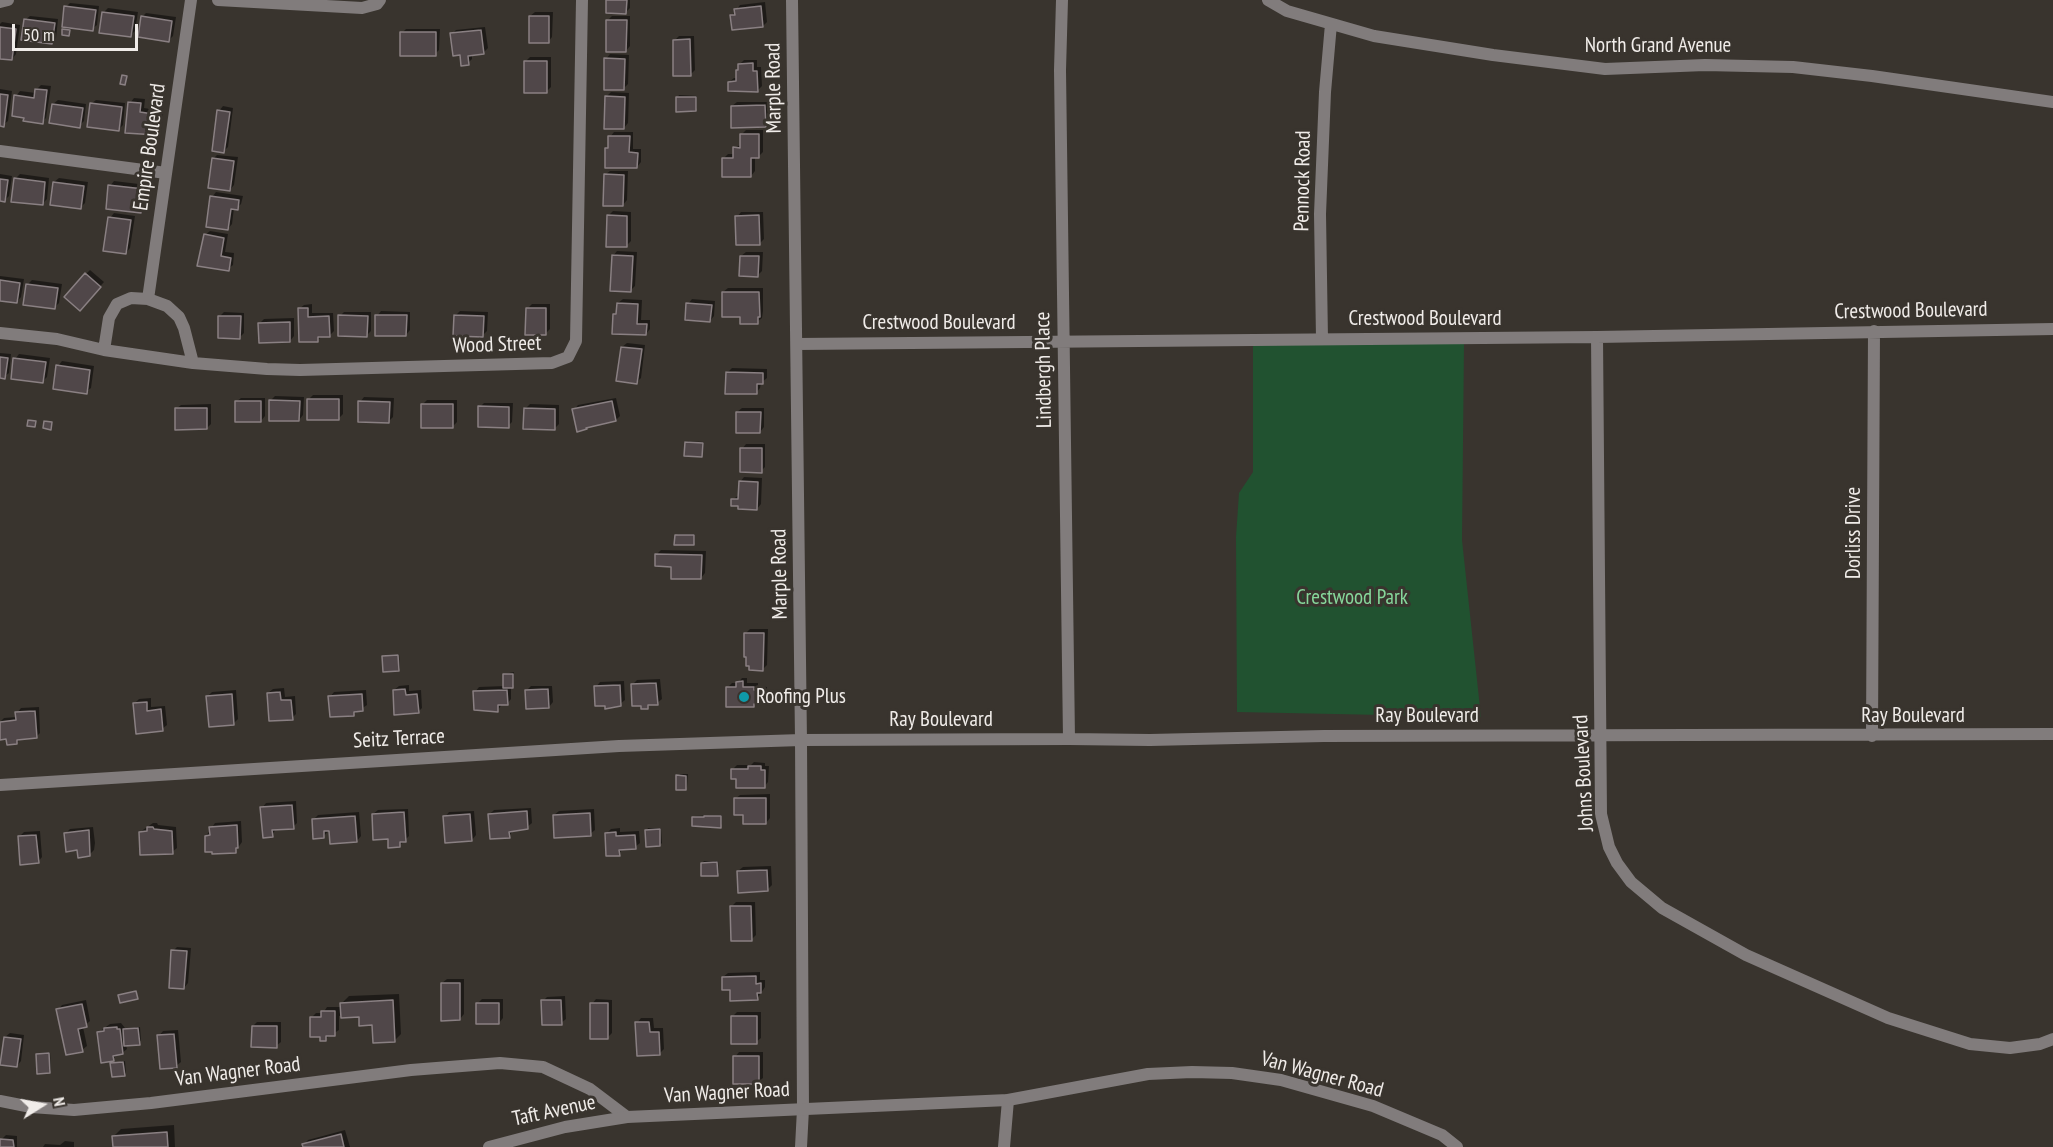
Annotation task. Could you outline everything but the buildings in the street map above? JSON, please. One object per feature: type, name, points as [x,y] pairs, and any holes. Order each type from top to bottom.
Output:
[{"type":"street","points":[[0,2],[8,0]]},
{"type":"street","name":"Empire Boulevard","points":[[148,299],[190,0]]},
{"type":"street","points":[[218,0],[362,8],[377,4],[380,0]]},
{"type":"street","name":"Wood Street","points":[[0,333],[57,339],[104,350],[193,363],[300,370],[552,363],[568,357],[576,341],[582,0]]},
{"type":"street","name":"Marple Road","points":[[792,0],[801,740],[803,1109],[801,1147]]},
{"type":"street","name":"Lindbergh Place","points":[[1062,0],[1060,70],[1069,739]]},
{"type":"street","name":"North Grand Avenue","points":[[1269,0],[1287,11],[1374,36],[1493,55],[1605,69],[1705,65],[1793,67],[2053,102]]},
{"type":"street","name":"Pennock Road","points":[[1322,339],[1321,203],[1325,92],[1331,24]]},
{"type":"street","points":[[0,151],[166,173]]},
{"type":"street","points":[[104,350],[109,318],[117,304],[131,298],[148,299],[167,306],[179,316],[193,363]]},
{"type":"street","name":"Crestwood Boulevard","points":[[797,344],[1597,337],[2053,329]]},
{"type":"street","name":"Dorliss Drive","points":[[1872,736],[1874,331]]},
{"type":"street","name":"Johns Boulevard","points":[[1597,337],[1601,814],[1609,847],[1617,863],[1631,882],[1662,908],[1746,955],[1888,1018],[1970,1044],[2010,1048],[2040,1044],[2053,1039]]},
{"type":"street","name":"Ray Boulevard","points":[[801,740],[2053,734]]},
{"type":"street","name":"Seitz Terrace","points":[[0,785],[619,746],[801,740]]},
{"type":"street","name":"Van Wagner Road","points":[[0,1101],[31,1107],[74,1110],[151,1103],[411,1070],[500,1063],[543,1067],[590,1089],[627,1117],[1008,1101],[1148,1074],[1232,1073],[1281,1080],[1373,1106],[1457,1147]]},
{"type":"street","points":[[1004,1147],[1008,1101]]},
{"type":"street","name":"Taft Avenue","points":[[489,1147],[527,1142],[565,1127],[627,1117]]},
{"type":"green space","name":"Crestwood Park","points":[[1253,344],[1464,344],[1462,540],[1481,717],[1237,712],[1236,537],[1239,493],[1253,472]]},
{"type":"place","name":"Roofing Plus","points":[[744,697]]}]
